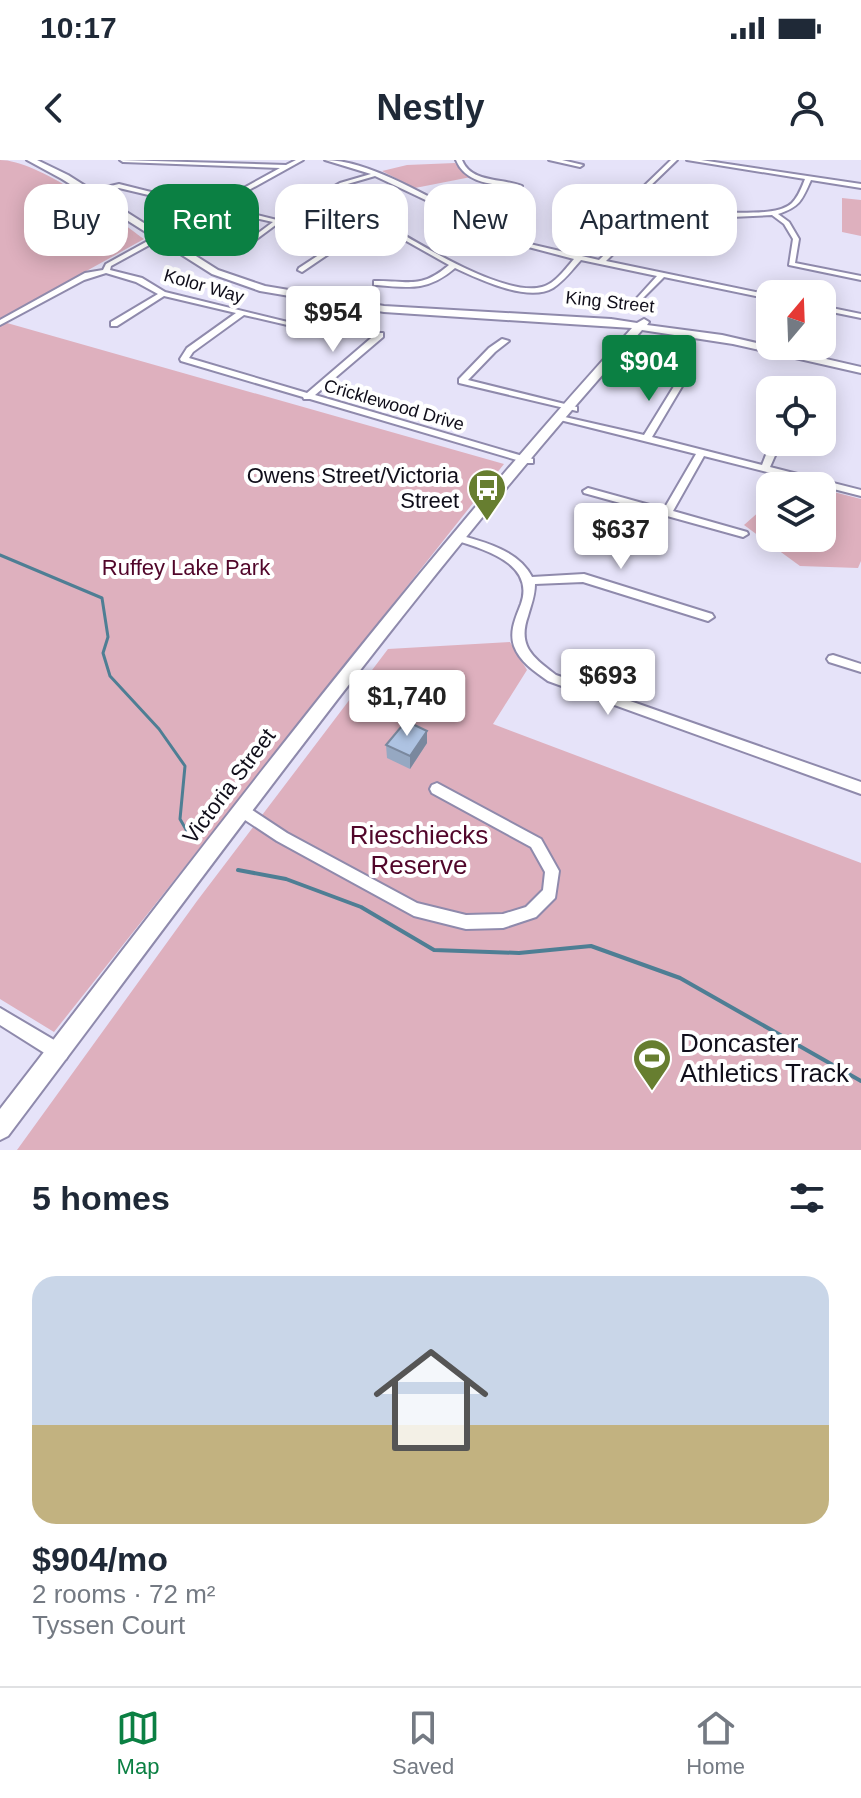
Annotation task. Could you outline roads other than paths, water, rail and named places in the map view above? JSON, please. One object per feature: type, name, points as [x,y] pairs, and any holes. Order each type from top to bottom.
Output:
[{"type":"main road","name":"King Street","points":[[31,160],[74,184]]},
{"type":"main road","name":"King Street","points":[[190,256],[215,272],[263,289],[375,308],[611,322],[636,325],[655,332],[756,345]]},
{"type":"main road","name":"King Street","points":[[482,315],[561,314],[732,341]]},
{"type":"main road","points":[[611,322],[619,331],[620,339]]},
{"type":"main road","name":"Victoria Street","points":[[589,384],[620,339],[636,325]]},
{"type":"main road","name":"Victoria Street","points":[[0,1128],[353,665],[566,415],[636,325]]},
{"type":"main road","name":"King Street","points":[[825,360],[861,370]]},
{"type":"street","points":[[123,160],[262,165],[284,169]]},
{"type":"street","points":[[257,184],[300,160]]},
{"type":"street","points":[[320,160],[377,174],[424,197]]},
{"type":"street","points":[[459,160],[463,170],[479,179],[508,184]]},
{"type":"street","points":[[552,160],[580,165]]},
{"type":"street","points":[[649,184],[674,160]]},
{"type":"street","points":[[690,160],[861,186]]},
{"type":"street","points":[[357,167],[369,161]]},
{"type":"street","points":[[342,184],[377,174]]},
{"type":"street","points":[[737,214],[773,213],[790,208],[798,201],[809,178]]},
{"type":"street","points":[[773,213],[787,223],[796,239],[791,264],[861,278]]},
{"type":"street","points":[[259,216],[282,221],[259,236]]},
{"type":"street","points":[[408,239],[454,265],[498,282],[542,290],[549,288],[579,258]]},
{"type":"street","points":[[0,323],[84,278],[106,270],[144,247]]},
{"type":"street","points":[[536,247],[756,294]]},
{"type":"street","points":[[302,270],[323,256]]},
{"type":"street","points":[[600,263],[607,256]]},
{"type":"street","points":[[377,283],[426,285],[435,282],[454,265]]},
{"type":"street","name":"Kolor Way","points":[[106,270],[139,280],[163,294],[296,325]]},
{"type":"street","points":[[641,298],[662,275]]},
{"type":"street","points":[[114,324],[163,294]]},
{"type":"street","points":[[836,311],[861,316]]},
{"type":"street","name":"Cricklewood Drive","points":[[242,313],[190,350],[184,359],[527,460]]},
{"type":"street","points":[[307,397],[380,335]]},
{"type":"street","points":[[505,341],[462,381],[604,429],[861,493]]},
{"type":"street","points":[[646,439],[680,383]]},
{"type":"street","points":[[667,513],[701,453]]},
{"type":"street","points":[[765,469],[770,456]]},
{"type":"street","points":[[588,491],[743,534]]},
{"type":"street","points":[[459,538],[498,551],[518,565],[530,593],[517,621],[517,638],[528,659],[552,678],[861,788]]},
{"type":"street","points":[[527,581],[584,578],[708,617]]},
{"type":"street","points":[[833,659],[861,668]]},
{"type":"street","points":[[241,810],[282,837],[414,909],[466,922],[503,921],[531,912],[550,893],[552,871],[536,843],[437,789]]},
{"type":"street","points":[[0,1016],[60,1053]]},
{"type":"waterway","points":[[0,555],[102,598],[108,637],[103,653],[110,676],[159,729],[185,766],[180,819],[192,840]]},
{"type":"waterway","points":[[238,870],[286,879],[361,907],[434,950],[519,953],[591,946],[680,978],[861,1081]]},
{"type":"place","name":"Owens Street/Victoria Street","points":[[487,522]]},
{"type":"place","name":"Doncaster Athletics Track","points":[[652,1092]]},
{"type":"park label","name":"Ruffey Lake Park","points":[[186,567]]},
{"type":"park label","name":"Rieschiecks Reserve","points":[[419,850]]}]
